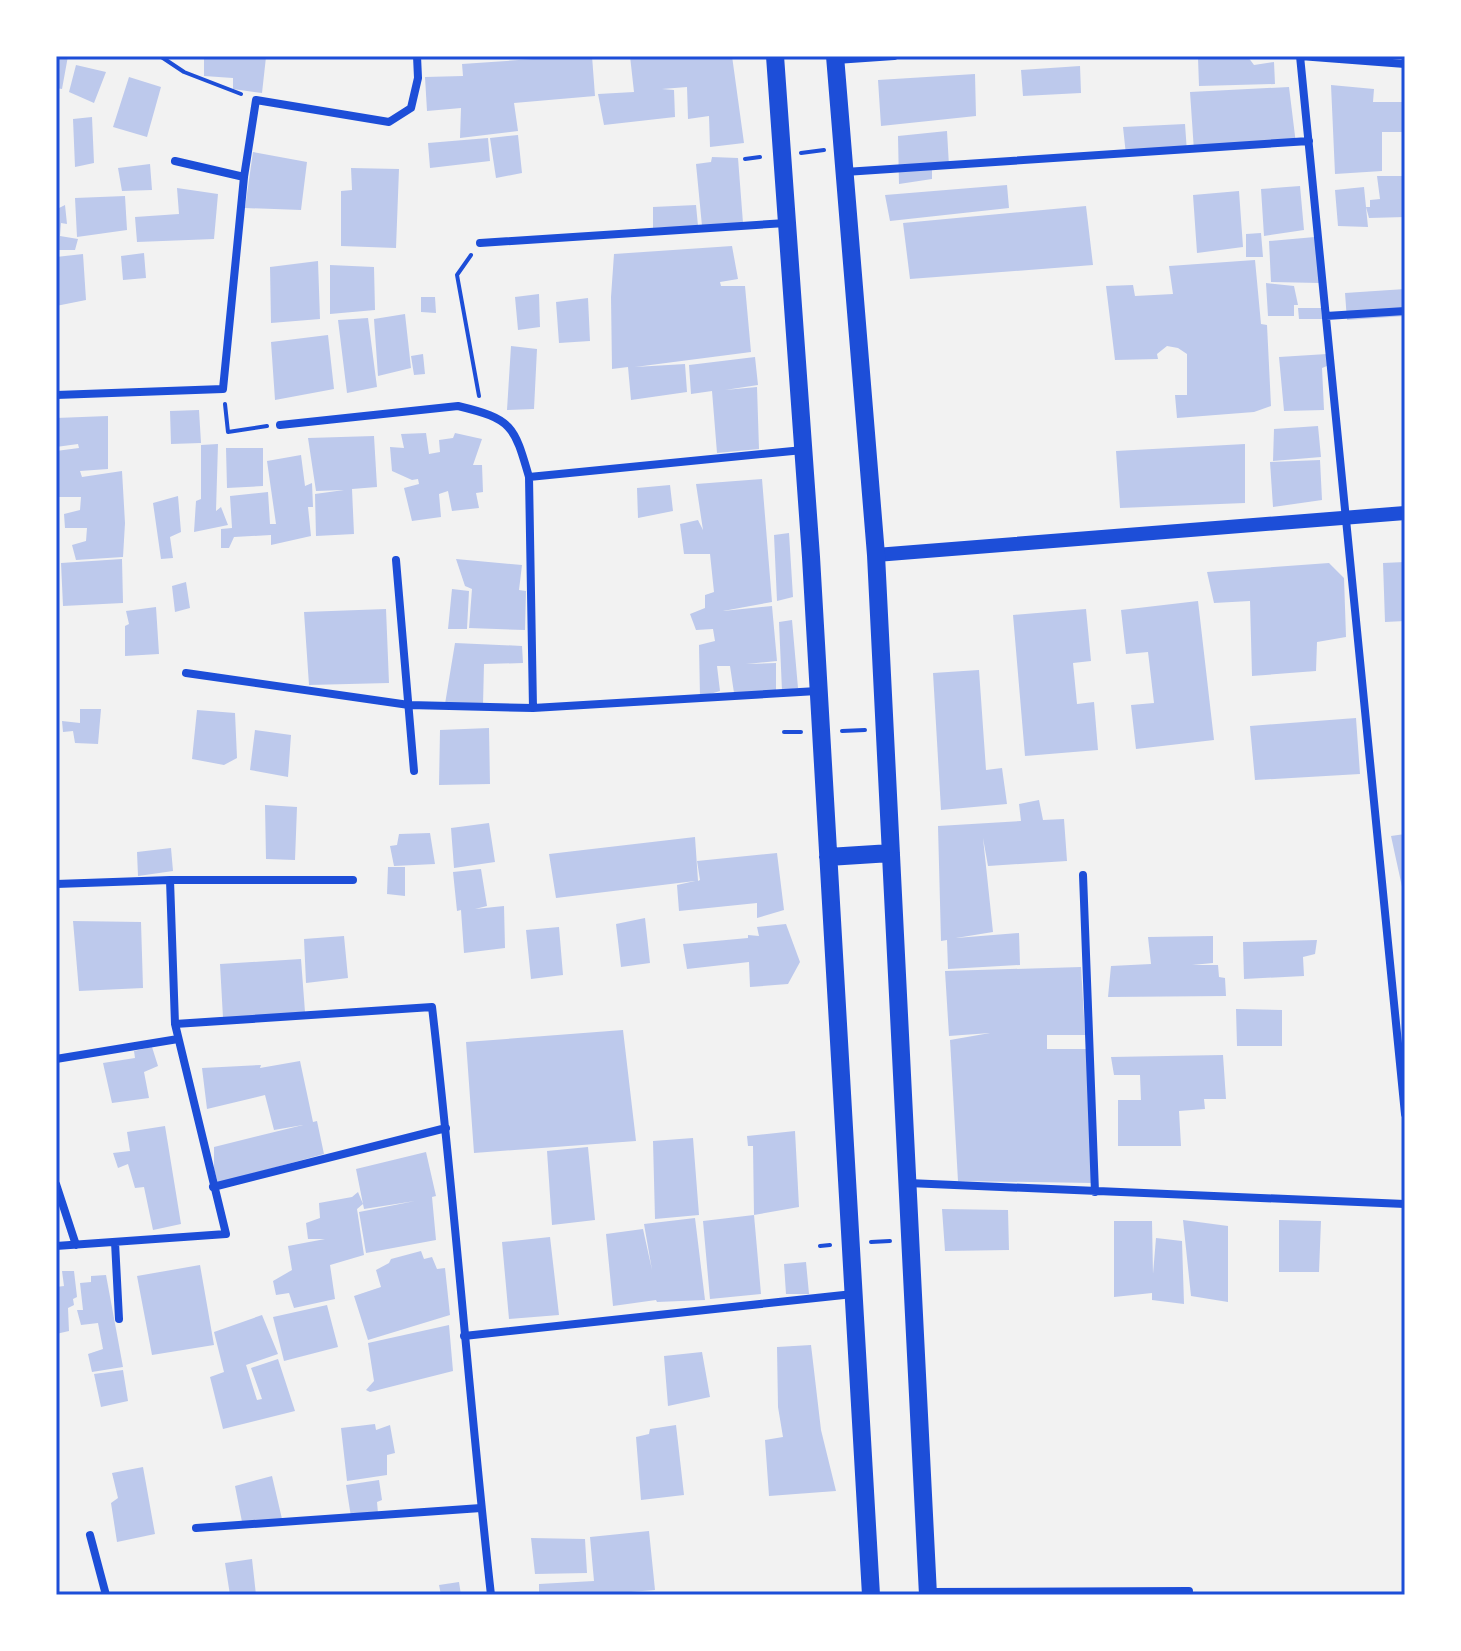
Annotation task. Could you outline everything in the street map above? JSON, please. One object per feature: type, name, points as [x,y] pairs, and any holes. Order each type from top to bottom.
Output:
[{"type":"main road","points":[[775,56],[803,450],[871,1595]]},
{"type":"main road","points":[[835,58],[876,555],[928,1594]]},
{"type":"main road","points":[[828,857],[891,853]]},
{"type":"street","points":[[56,395],[223,389],[244,177],[256,100],[389,122],[411,108],[418,78],[417,56]]},
{"type":"street","points":[[835,58],[894,56]]},
{"type":"street","points":[[1405,64],[1300,56],[1401,1027],[1405,1114]]},
{"type":"street","points":[[845,172],[1309,141]]},
{"type":"street","points":[[175,161],[244,177]]},
{"type":"street","points":[[480,243],[787,223]]},
{"type":"street","points":[[1326,316],[1405,311]]},
{"type":"street","points":[[280,425],[458,406],[508,423],[529,477],[533,708]]},
{"type":"street","points":[[529,477],[803,450]]},
{"type":"street","points":[[876,555],[1405,513]]},
{"type":"street","points":[[396,560],[414,771]]},
{"type":"street","points":[[186,673],[409,705],[533,708],[818,691]]},
{"type":"street","points":[[1083,875],[1095,1192]]},
{"type":"street","points":[[56,884],[170,880],[353,880]]},
{"type":"street","points":[[56,1246],[226,1234],[175,1024],[170,880]]},
{"type":"street","points":[[175,1024],[432,1007],[491,1595]]},
{"type":"street","points":[[56,1059],[178,1039]]},
{"type":"street","points":[[213,1187],[446,1128]]},
{"type":"street","points":[[907,1183],[1405,1204]]},
{"type":"street","points":[[56,1184],[76,1245]]},
{"type":"street","points":[[115,1242],[119,1319]]},
{"type":"street","points":[[464,1336],[853,1293]]},
{"type":"street","points":[[196,1528],[481,1508]]},
{"type":"street","points":[[90,1535],[106,1595]]},
{"type":"street","points":[[928,1594],[1189,1591]]},
{"type":"path","points":[[160,56],[184,72],[256,100]]},
{"type":"path","points":[[480,243],[457,275],[481,412]]},
{"type":"path","points":[[223,389],[228,432],[280,425]]},
{"type":"building","points":[[56,56],[68,56],[62,89],[56,88]]},
{"type":"building","points":[[204,56],[266,57],[262,93],[233,89],[233,78],[204,76]]},
{"type":"building","points":[[592,56],[595,96],[514,103],[518,131],[460,138],[461,108],[427,111],[425,77],[463,76],[462,64]]},
{"type":"building","points":[[630,56],[732,56],[744,143],[710,147],[709,116],[688,119],[687,87],[662,89],[674,90],[675,117],[604,125],[598,94],[634,92]]},
{"type":"building","points":[[1248,57],[1254,65],[1274,62],[1275,84],[1199,86],[1198,58]]},
{"type":"building","points":[[76,65],[106,72],[94,103],[69,92]]},
{"type":"building","points":[[1080,66],[1081,93],[1023,96],[1021,70]]},
{"type":"building","points":[[975,74],[976,116],[881,126],[878,80]]},
{"type":"building","points":[[129,77],[161,87],[147,137],[113,127]]},
{"type":"building","points":[[1331,85],[1374,89],[1373,102],[1405,102],[1405,132],[1382,132],[1382,171],[1335,174]]},
{"type":"building","points":[[1289,87],[1296,144],[1194,151],[1190,92]]},
{"type":"building","points":[[92,117],[94,163],[75,167],[73,119]]},
{"type":"building","points":[[1185,124],[1187,152],[1126,155],[1123,127]]},
{"type":"building","points":[[947,131],[949,166],[932,168],[932,179],[899,184],[898,136]]},
{"type":"building","points":[[518,135],[522,173],[496,178],[490,138]]},
{"type":"building","points":[[488,138],[490,161],[430,168],[428,143]]},
{"type":"building","points":[[253,152],[307,162],[301,210],[245,208]]},
{"type":"building","points":[[712,157],[738,158],[743,223],[702,226],[696,164],[711,162]]},
{"type":"building","points":[[150,164],[152,190],[122,191],[118,168]]},
{"type":"building","points":[[351,168],[399,169],[396,248],[341,246],[341,191],[352,190]]},
{"type":"building","points":[[1377,176],[1405,176],[1405,217],[1369,218],[1366,207],[1370,207],[1370,200],[1380,199]]},
{"type":"building","points":[[1007,185],[1009,208],[890,221],[885,195]]},
{"type":"building","points":[[1300,186],[1304,230],[1264,236],[1261,189]]},
{"type":"building","points":[[1364,187],[1368,227],[1338,226],[1335,190]]},
{"type":"building","points":[[177,188],[218,194],[214,239],[137,242],[135,217],[179,214]]},
{"type":"building","points":[[1239,191],[1243,247],[1197,253],[1193,195]]},
{"type":"building","points":[[125,196],[127,230],[77,237],[75,198]]},
{"type":"building","points":[[56,202],[59,202],[59,208],[65,205],[67,224],[61,223],[60,236],[78,239],[75,250],[56,250]]},
{"type":"building","points":[[696,205],[698,226],[653,228],[653,207]]},
{"type":"building","points":[[1086,206],[1093,265],[910,279],[903,223]]},
{"type":"building","points":[[1261,233],[1263,257],[1246,257],[1246,234]]},
{"type":"building","points":[[1315,237],[1320,283],[1271,282],[1269,241]]},
{"type":"building","points":[[732,246],[738,279],[720,282],[721,286],[745,286],[751,352],[635,367],[685,364],[687,392],[631,400],[628,367],[612,369],[614,254]]},
{"type":"building","points":[[144,253],[146,278],[123,280],[121,256]]},
{"type":"building","points":[[83,254],[86,300],[56,306],[56,257]]},
{"type":"building","points":[[1255,260],[1261,324],[1267,325],[1271,406],[1254,412],[1177,418],[1175,395],[1187,395],[1187,354],[1167,346],[1157,354],[1158,359],[1115,360],[1106,286],[1133,285],[1135,296],[1173,294],[1169,266]]},
{"type":"building","points":[[318,261],[320,319],[271,323],[270,267]]},
{"type":"building","points":[[330,265],[374,267],[375,310],[330,314]]},
{"type":"building","points":[[1266,283],[1294,286],[1298,305],[1294,305],[1294,316],[1268,316]]},
{"type":"building","points":[[1405,289],[1405,316],[1347,320],[1345,293]]},
{"type":"building","points":[[539,294],[540,327],[518,330],[515,297]]},
{"type":"building","points":[[421,297],[435,297],[436,313],[421,312]]},
{"type":"building","points":[[588,298],[590,341],[559,343],[556,302]]},
{"type":"building","points":[[1298,308],[1321,308],[1322,319],[1299,319]]},
{"type":"building","points":[[405,314],[411,368],[378,376],[374,319]]},
{"type":"building","points":[[368,318],[377,387],[347,393],[338,320]]},
{"type":"building","points":[[328,335],[334,389],[275,400],[271,342]]},
{"type":"building","points":[[511,346],[537,349],[534,409],[507,410]]},
{"type":"building","points":[[423,354],[425,374],[414,375],[411,356]]},
{"type":"building","points":[[1327,354],[1327,366],[1322,368],[1324,410],[1284,411],[1279,357]]},
{"type":"building","points":[[755,357],[758,385],[725,390],[757,387],[759,449],[717,453],[712,391],[691,394],[689,365]]},
{"type":"building","points":[[199,410],[201,443],[171,444],[170,411]]},
{"type":"building","points":[[108,416],[108,469],[80,471],[82,477],[122,471],[123,557],[76,560],[72,545],[86,541],[87,528],[65,528],[64,514],[80,510],[81,497],[56,497],[56,451],[79,448],[78,444],[56,447],[56,418]]},
{"type":"building","points":[[1318,426],[1321,457],[1273,461],[1274,429]]},
{"type":"building","points":[[426,433],[429,454],[440,452],[439,440],[453,438],[455,433],[482,439],[473,465],[482,465],[483,492],[476,493],[479,508],[452,511],[448,491],[439,494],[441,517],[412,521],[404,488],[419,484],[418,479],[412,480],[392,471],[390,447],[404,448],[401,434]]},
{"type":"building","points":[[374,436],[377,487],[352,489],[354,534],[316,536],[315,494],[344,490],[316,491],[308,438]]},
{"type":"building","points":[[218,444],[216,511],[221,507],[228,525],[194,532],[196,501],[201,499],[201,445]]},
{"type":"building","points":[[1245,444],[1245,503],[1120,508],[1116,451]]},
{"type":"building","points":[[226,448],[263,448],[263,486],[227,488]]},
{"type":"building","points":[[301,455],[305,486],[312,483],[313,507],[308,507],[311,536],[271,545],[271,535],[234,537],[229,548],[221,548],[221,529],[232,528],[230,496],[268,492],[270,524],[276,524],[267,461]]},
{"type":"building","points":[[1320,460],[1322,500],[1273,507],[1270,462]]},
{"type":"building","points":[[762,479],[772,602],[723,611],[772,606],[777,661],[746,664],[776,663],[776,690],[734,693],[730,666],[717,666],[720,691],[700,697],[699,645],[715,641],[713,629],[696,630],[690,614],[705,608],[705,595],[714,592],[710,554],[684,554],[680,524],[698,520],[703,530],[696,484]]},
{"type":"building","points":[[670,485],[673,511],[638,518],[637,488]]},
{"type":"building","points":[[178,496],[181,532],[170,537],[173,558],[161,559],[153,503]]},
{"type":"building","points":[[789,533],[793,597],[777,601],[774,535]]},
{"type":"building","points":[[122,559],[123,603],[63,606],[61,563]]},
{"type":"building","points":[[456,559],[522,565],[519,590],[526,591],[525,630],[469,628],[472,589],[465,586]]},
{"type":"building","points":[[1405,562],[1405,621],[1385,622],[1383,563]]},
{"type":"building","points":[[1329,563],[1344,578],[1346,637],[1317,642],[1316,671],[1252,676],[1250,601],[1214,603],[1207,572]]},
{"type":"building","points":[[186,582],[190,608],[175,612],[172,586]]},
{"type":"building","points":[[452,589],[469,591],[467,629],[448,629]]},
{"type":"building","points":[[1198,601],[1214,740],[1136,749],[1131,705],[1154,703],[1148,652],[1126,654],[1121,610]]},
{"type":"building","points":[[156,607],[159,654],[125,656],[125,626],[129,624],[126,611]]},
{"type":"building","points":[[386,609],[389,683],[309,685],[304,612]]},
{"type":"building","points":[[1086,609],[1091,661],[1073,663],[1077,704],[1094,702],[1098,750],[1025,756],[1013,615]]},
{"type":"building","points":[[792,620],[798,688],[782,691],[779,622]]},
{"type":"building","points":[[455,643],[522,646],[523,663],[484,664],[483,705],[445,704]]},
{"type":"building","points":[[979,670],[986,770],[1002,768],[1007,804],[941,810],[933,673]]},
{"type":"building","points":[[80,709],[101,709],[98,744],[75,743],[73,731],[63,732],[62,721],[80,723]]},
{"type":"building","points":[[197,710],[235,713],[237,758],[224,765],[192,759]]},
{"type":"building","points":[[1356,718],[1360,774],[1255,780],[1250,726]]},
{"type":"building","points":[[489,728],[490,784],[439,785],[440,730]]},
{"type":"building","points":[[255,730],[291,735],[288,777],[250,770]]},
{"type":"building","points":[[1039,800],[1043,820],[1064,819],[1067,861],[988,866],[983,838],[993,932],[956,938],[1019,933],[1020,965],[948,969],[947,940],[941,941],[938,826],[1021,821],[1019,804]]},
{"type":"building","points":[[265,805],[297,807],[295,860],[266,859]]},
{"type":"building","points":[[489,823],[495,862],[454,868],[451,828]]},
{"type":"building","points":[[430,833],[435,864],[394,866],[390,846],[397,845],[399,834]]},
{"type":"building","points":[[1405,834],[1405,896],[1404,896],[1391,836]]},
{"type":"building","points":[[695,837],[698,881],[697,861],[777,853],[784,910],[757,918],[757,903],[679,911],[677,885],[695,881],[556,898],[549,854]]},
{"type":"building","points":[[171,848],[173,871],[138,876],[137,852]]},
{"type":"building","points":[[388,867],[405,867],[405,896],[387,894]]},
{"type":"building","points":[[481,869],[487,906],[475,909],[504,906],[505,948],[464,953],[461,910],[457,911],[453,872]]},
{"type":"building","points":[[645,918],[650,963],[621,967],[616,924]]},
{"type":"building","points":[[73,921],[141,922],[143,988],[79,991]]},
{"type":"building","points":[[786,924],[800,962],[788,984],[750,987],[749,962],[687,969],[683,944],[759,936],[757,927]]},
{"type":"building","points":[[559,927],[563,975],[531,979],[526,930]]},
{"type":"building","points":[[344,936],[348,978],[306,983],[304,939]]},
{"type":"building","points":[[1213,936],[1213,963],[1192,965],[1218,965],[1219,977],[1225,978],[1226,996],[1108,997],[1111,966],[1151,964],[1148,937]]},
{"type":"building","points":[[1317,940],[1315,954],[1303,957],[1304,976],[1244,979],[1243,942]]},
{"type":"building","points":[[301,959],[305,1012],[223,1018],[220,964]]},
{"type":"building","points":[[1081,967],[1085,1035],[1047,1035],[1047,1049],[1087,1049],[1093,1183],[958,1181],[950,1040],[990,1033],[949,1036],[945,971]]},
{"type":"building","points":[[1236,1009],[1282,1010],[1282,1046],[1237,1046]]},
{"type":"building","points":[[623,1030],[636,1141],[474,1153],[466,1042]]},
{"type":"building","points":[[152,1047],[158,1066],[144,1072],[149,1098],[112,1103],[103,1063],[135,1058],[134,1051]]},
{"type":"building","points":[[1223,1055],[1226,1099],[1204,1099],[1205,1109],[1179,1111],[1181,1146],[1118,1146],[1118,1100],[1141,1100],[1140,1075],[1114,1075],[1111,1057]]},
{"type":"building","points":[[300,1061],[313,1122],[317,1121],[324,1154],[218,1183],[214,1169],[214,1147],[303,1125],[274,1130],[265,1095],[207,1109],[202,1068],[261,1065],[260,1068]]},
{"type":"building","points":[[165,1126],[181,1224],[153,1230],[144,1187],[135,1188],[128,1164],[118,1168],[113,1153],[130,1151],[127,1132]]},
{"type":"building","points":[[795,1131],[799,1207],[754,1215],[753,1146],[748,1146],[747,1136]]},
{"type":"building","points":[[693,1138],[699,1215],[655,1219],[653,1141]]},
{"type":"building","points":[[588,1147],[595,1220],[552,1225],[547,1151]]},
{"type":"building","points":[[426,1152],[436,1196],[432,1197],[436,1240],[366,1253],[359,1212],[415,1201],[364,1209],[356,1169]]},
{"type":"building","points":[[358,1192],[363,1204],[357,1209],[364,1255],[330,1265],[335,1299],[294,1308],[289,1293],[276,1295],[273,1281],[292,1270],[288,1246],[325,1239],[308,1239],[306,1223],[320,1218],[319,1203],[352,1197]]},
{"type":"building","points":[[942,1209],[1008,1210],[1009,1250],[945,1251]]},
{"type":"building","points":[[754,1215],[761,1294],[710,1299],[703,1221]]},
{"type":"building","points":[[695,1218],[705,1300],[656,1300],[613,1306],[606,1234],[643,1229],[652,1270],[644,1224]]},
{"type":"building","points":[[1183,1220],[1228,1226],[1228,1302],[1191,1296]]},
{"type":"building","points":[[1279,1220],[1321,1221],[1319,1272],[1279,1272]]},
{"type":"building","points":[[1114,1221],[1152,1221],[1153,1274],[1156,1238],[1182,1241],[1184,1304],[1152,1300],[1152,1293],[1114,1297]]},
{"type":"building","points":[[550,1237],[559,1315],[509,1319],[502,1242]]},
{"type":"building","points":[[421,1251],[424,1259],[432,1257],[437,1269],[445,1268],[450,1315],[368,1340],[354,1296],[381,1287],[376,1270],[391,1259]]},
{"type":"building","points":[[806,1262],[809,1294],[786,1294],[784,1264]]},
{"type":"building","points":[[200,1265],[214,1345],[152,1355],[137,1276]]},
{"type":"building","points":[[62,1271],[74,1271],[77,1297],[73,1299],[74,1305],[68,1308],[69,1331],[56,1334],[56,1287],[64,1286]]},
{"type":"building","points":[[106,1275],[123,1367],[92,1372],[88,1354],[103,1349],[98,1323],[81,1325],[77,1310],[83,1310],[80,1283],[91,1282],[91,1276]]},
{"type":"building","points":[[327,1305],[338,1347],[284,1361],[273,1317]]},
{"type":"building","points":[[262,1315],[278,1354],[246,1365],[257,1400],[262,1399],[251,1368],[278,1359],[295,1411],[223,1429],[210,1377],[224,1372],[214,1332]]},
{"type":"building","points":[[449,1325],[453,1371],[370,1392],[366,1390],[374,1381],[368,1343]]},
{"type":"building","points":[[811,1345],[821,1430],[836,1491],[769,1496],[765,1440],[783,1437],[778,1407],[777,1347]]},
{"type":"building","points":[[702,1352],[710,1397],[668,1406],[664,1356]]},
{"type":"building","points":[[123,1370],[128,1401],[101,1407],[94,1374]]},
{"type":"building","points":[[375,1424],[376,1430],[390,1425],[395,1453],[387,1455],[387,1475],[347,1481],[341,1428]]},
{"type":"building","points":[[676,1425],[684,1495],[641,1500],[636,1437],[649,1434],[650,1429]]},
{"type":"building","points":[[143,1467],[155,1534],[117,1542],[111,1503],[118,1498],[112,1473]]},
{"type":"building","points":[[272,1476],[282,1519],[242,1522],[235,1486]]},
{"type":"building","points":[[379,1480],[382,1500],[377,1502],[378,1513],[351,1517],[346,1485]]},
{"type":"building","points":[[649,1531],[655,1590],[539,1595],[539,1584],[594,1581],[590,1537]]},
{"type":"building","points":[[531,1538],[585,1539],[587,1573],[535,1574]]},
{"type":"building","points":[[252,1559],[256,1595],[230,1595],[225,1563]]},
{"type":"building","points":[[459,1582],[461,1595],[441,1595],[439,1585]]}]
